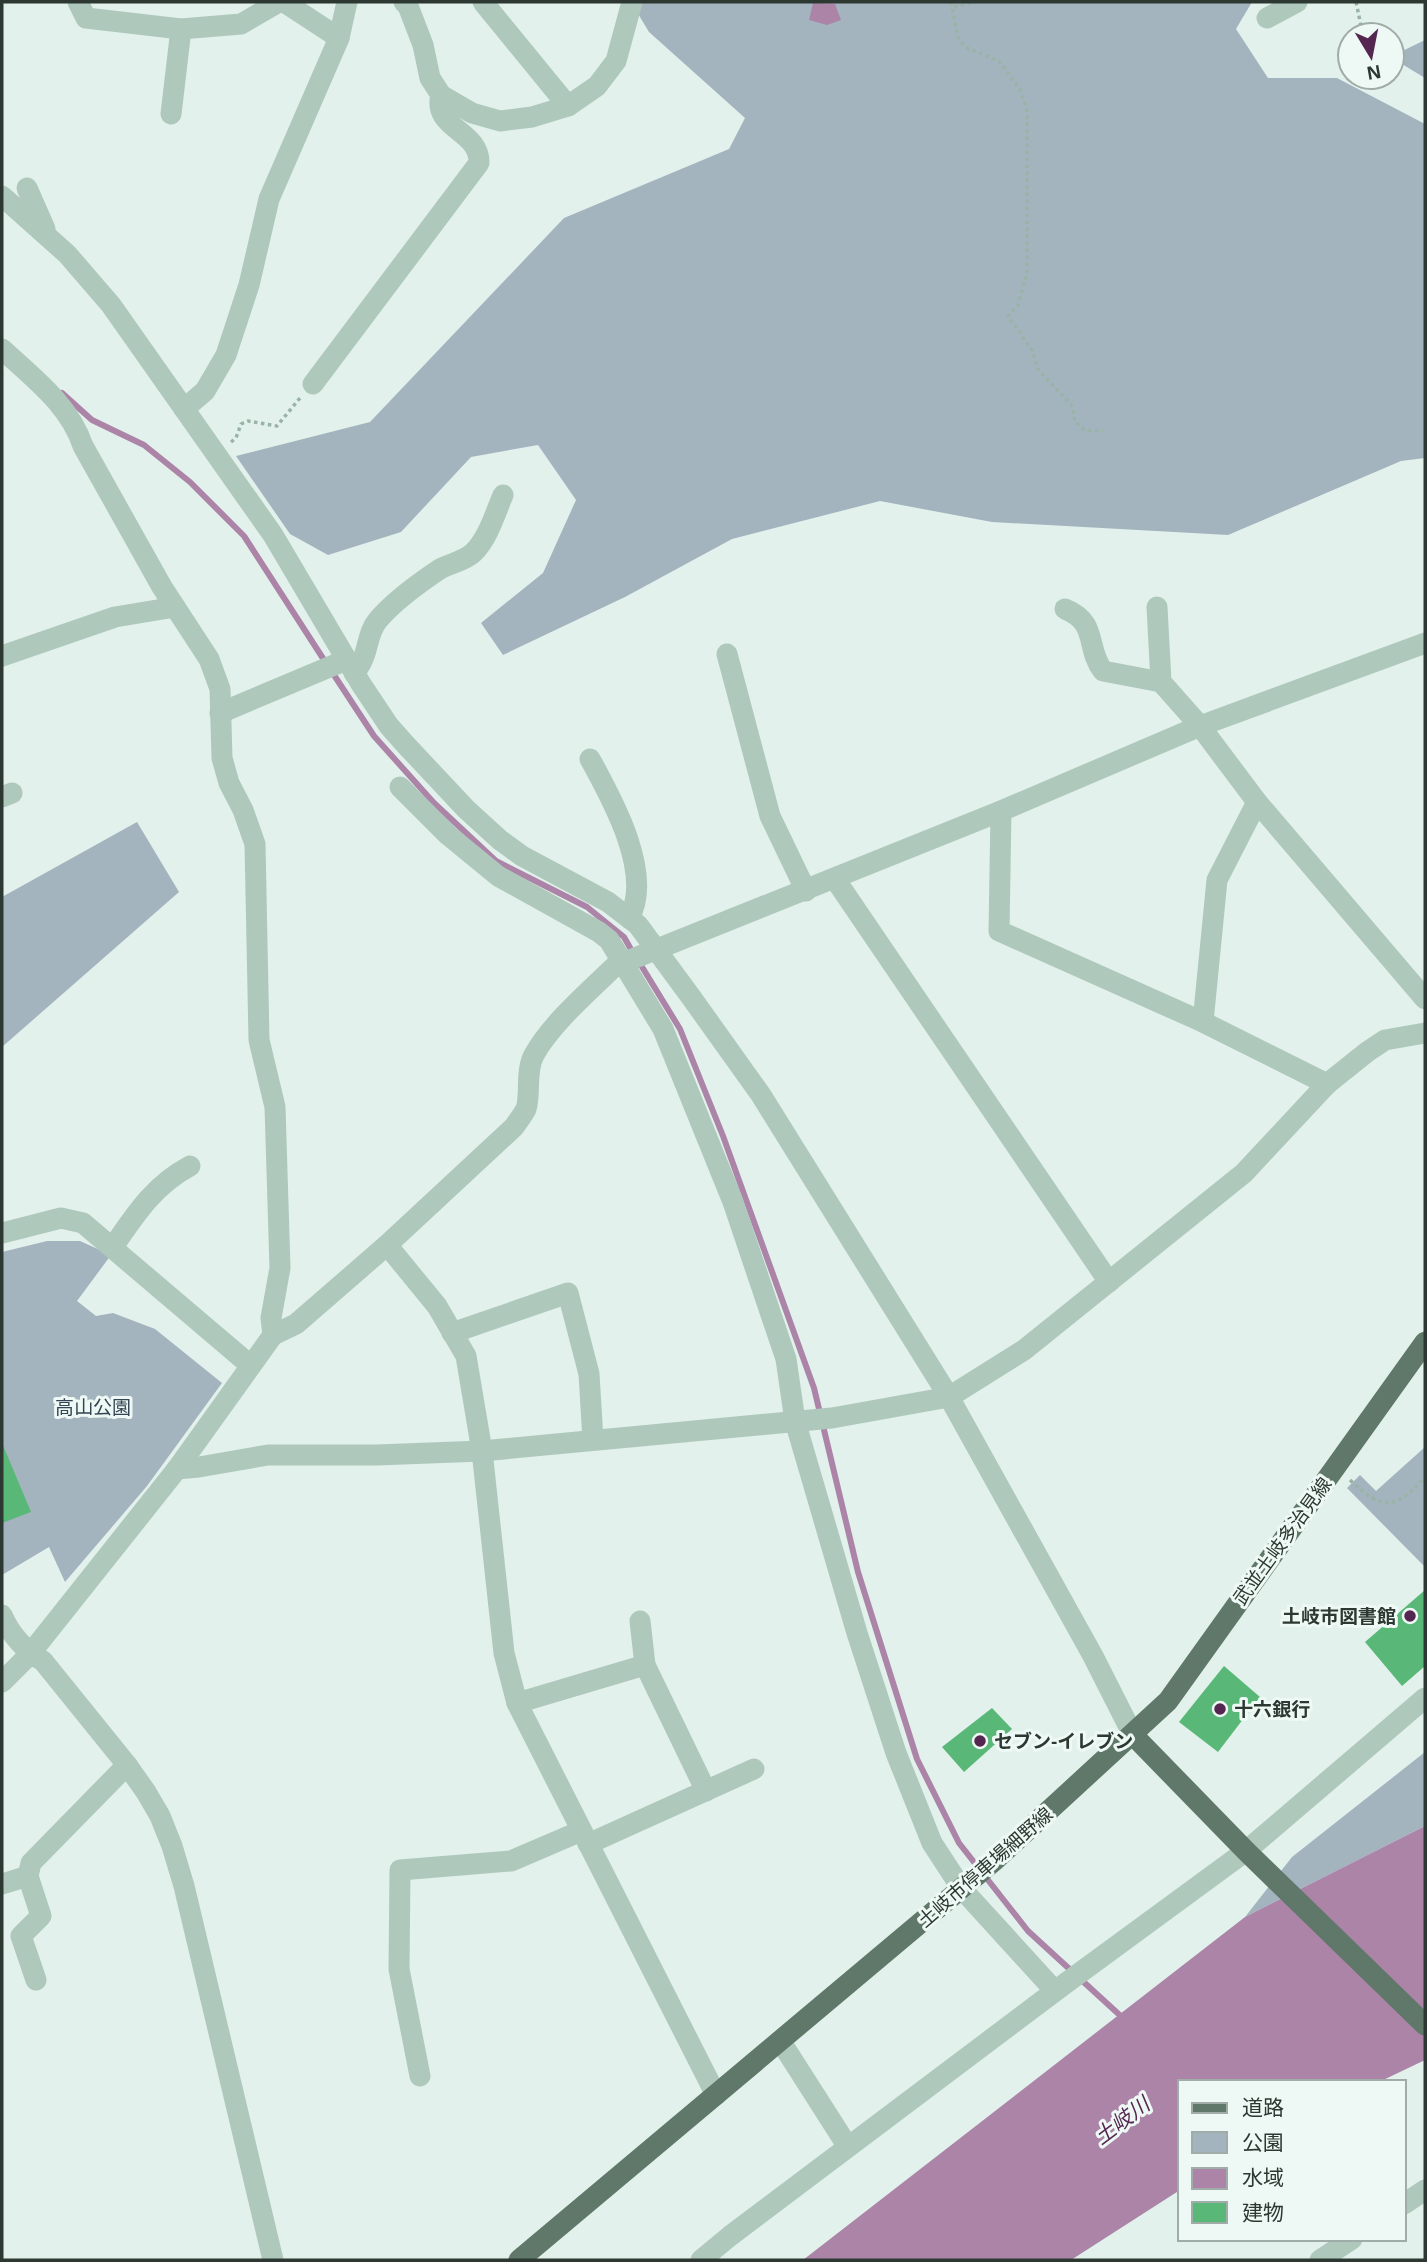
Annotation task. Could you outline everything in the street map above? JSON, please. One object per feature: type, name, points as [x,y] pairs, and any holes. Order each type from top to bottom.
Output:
[{"type":"main road","name":"武並土岐多治見線","points":[[1133,1735],[1168,1701],[1425,1342]]},
{"type":"main road","points":[[1133,1735],[1246,1851],[1425,2025]]},
{"type":"main road","name":"土岐市停車場細野線","points":[[519,2260],[966,1885],[1133,1735]]},
{"type":"street","points":[[78,2],[86,19],[181,29],[241,24],[282,2],[339,38]]},
{"type":"street","points":[[184,409],[205,391],[226,355],[250,285],[269,199],[339,38],[347,2]]},
{"type":"street","points":[[404,2],[408,6],[422,45],[430,78],[440,95],[471,113],[500,121],[532,117],[568,106],[597,86],[616,61],[632,2]]},
{"type":"street","points":[[483,2],[568,106]]},
{"type":"street","points":[[1267,19],[1297,2]]},
{"type":"street","points":[[171,114],[181,29]]},
{"type":"street","points":[[313,384],[479,163],[479,153],[475,145],[442,117],[438,104],[440,95]]},
{"type":"street","points":[[27,188],[49,238]]},
{"type":"street","points":[[2,196],[49,238],[111,305],[273,535],[346,666],[389,726],[466,809],[500,840],[522,856],[608,902],[638,925],[637,957],[733,1202],[786,1359],[857,1633],[896,1753],[932,1843],[966,1885],[1061,1987]]},
{"type":"street","points":[[2,349],[53,395],[78,430],[83,446],[175,607],[209,659],[220,689],[222,758],[255,844],[259,1040],[275,1107],[276,1134],[280,1268],[271,1318],[273,1335]]},
{"type":"street","points":[[220,713],[318,671],[362,664],[375,623],[392,606],[441,569],[477,550],[503,495]]},
{"type":"street","points":[[2,656],[115,617],[175,607]]},
{"type":"street","points":[[1157,607],[1161,682]]},
{"type":"street","points":[[1065,609],[1075,613],[1088,626],[1095,661],[1103,671],[1161,682],[1200,726],[1257,802],[1425,999]]},
{"type":"street","points":[[2,1682],[30,1654],[177,1469],[273,1335],[296,1324],[387,1245],[514,1127],[526,1107],[533,1056],[583,997],[615,966],[1001,811],[1200,726],[1425,643]]},
{"type":"street","points":[[727,654],[771,816],[806,891]]},
{"type":"street","points":[[590,759],[624,825],[635,864],[636,895],[634,909],[629,918]]},
{"type":"street","points":[[400,787],[448,835],[498,876],[637,957],[691,996],[761,1095],[950,1396],[1093,1656],[1133,1735]]},
{"type":"street","points":[[1203,1022],[1217,880],[1257,802]]},
{"type":"street","points":[[1001,811],[999,931],[1203,1022],[1327,1084]]},
{"type":"street","points":[[498,876],[522,856]]},
{"type":"street","points":[[835,879],[1109,1282]]},
{"type":"street","points":[[177,1469],[268,1455],[482,1451],[801,1421],[832,1418],[950,1396],[1024,1350],[1244,1173],[1327,1084],[1385,1040],[1425,1033]]},
{"type":"street","points":[[113,1247],[151,1195],[163,1183],[190,1166]]},
{"type":"street","points":[[2,1233],[61,1218],[83,1223],[250,1365]]},
{"type":"street","points":[[387,1245],[437,1306],[466,1356],[482,1451],[504,1653],[517,1703],[716,2095]]},
{"type":"street","points":[[452,1332],[568,1293],[589,1374],[593,1440]]},
{"type":"street","points":[[2,1615],[30,1654],[43,1661],[127,1765],[160,1816],[180,1872],[273,2260]]},
{"type":"street","points":[[640,1621],[645,1665],[706,1791]]},
{"type":"street","points":[[517,1703],[645,1665]]},
{"type":"street","points":[[701,2260],[1061,1987],[1246,1851],[1425,1698]]},
{"type":"street","points":[[36,1980],[21,1936],[41,1916],[28,1876],[31,1863],[127,1765]]},
{"type":"street","points":[[420,2076],[399,1969],[400,1870],[512,1861],[585,1837],[706,1791],[754,1769]]},
{"type":"street","points":[[2,1884],[28,1876]]},
{"type":"street","points":[[781,2042],[848,2147]]},
{"type":"street","points":[[1406,2203],[1425,2190]]},
{"type":"street","points":[[1323,2260],[1349,2241]]},
{"type":"path","points":[[951,2],[958,37],[965,47],[999,61],[1020,90],[1027,111],[1027,273],[1018,305],[1008,316],[1032,351],[1038,369],[1073,407],[1075,422],[1086,431],[1103,430]]},
{"type":"path","points":[[953,7],[976,2]]},
{"type":"path","points":[[1356,2],[1360,21]]},
{"type":"path","points":[[219,456],[226,445],[236,438],[241,424],[248,421],[277,426],[313,384]]},
{"type":"path","points":[[1336,1466],[1370,1498],[1381,1503],[1399,1500],[1409,1494],[1425,1477]]},
{"type":"green space","points":[[631,2],[1252,2],[1236,29],[1268,78],[1336,78],[1336,91],[1362,91],[1425,124],[1425,458],[1401,461],[1228,535],[992,522],[880,501],[732,539],[625,597],[503,655],[481,623],[543,573],[576,500],[538,445],[471,457],[401,532],[328,555],[290,534],[236,456],[370,422],[564,218],[729,149],[745,118],[649,32]]},
{"type":"green space","points":[[1425,40],[1425,78],[1406,66],[1406,49]]},
{"type":"green space","points":[[137,822],[179,892],[2,1047],[2,897]]},
{"type":"green space","name":"高山公園","points":[[47,1241],[80,1241],[111,1255],[77,1301],[96,1316],[113,1313],[155,1329],[222,1383],[147,1486],[65,1582],[49,1547],[2,1575],[2,1252]]},
{"type":"green space","points":[[1425,1447],[1425,1567],[1347,1488],[1360,1475],[1376,1491]]},
{"type":"green space","points":[[1425,1752],[1425,1826],[1245,1917],[1292,1857]]},
{"type":"water","points":[[813,3],[835,4],[841,20],[827,25],[809,20]]},
{"type":"water","name":"土岐川","points":[[1425,1826],[1425,2060],[1383,2080],[1178,2080],[1178,2191],[1071,2260],[803,2260],[1245,1917]]},
{"type":"building","points":[[2,1443],[31,1512],[2,1523]]},
{"type":"building","name":"土岐市図書館","points":[[1425,1590],[1425,1666],[1402,1686],[1365,1642]]},
{"type":"building","name":"十六銀行","points":[[1224,1666],[1260,1697],[1218,1752],[1179,1722]]},
{"type":"building","points":[[992,1708],[1012,1729],[964,1772],[942,1747]]},
{"type":"waterway","points":[[62,393],[92,420],[144,445],[190,482],[244,536],[326,663]]},
{"type":"waterway","points":[[332,672],[374,736],[434,803],[496,861],[587,907],[624,937],[633,953]]},
{"type":"waterway","points":[[639,962],[680,1029],[723,1136],[814,1388],[858,1572],[917,1759],[959,1843],[1028,1931],[1124,2019]]},
{"type":"place","name":"土岐市図書館","points":[[1410,1616]]},
{"type":"place","name":"十六銀行","points":[[1220,1709]]},
{"type":"place","name":"セブン-イレブン","points":[[980,1741]]}]
